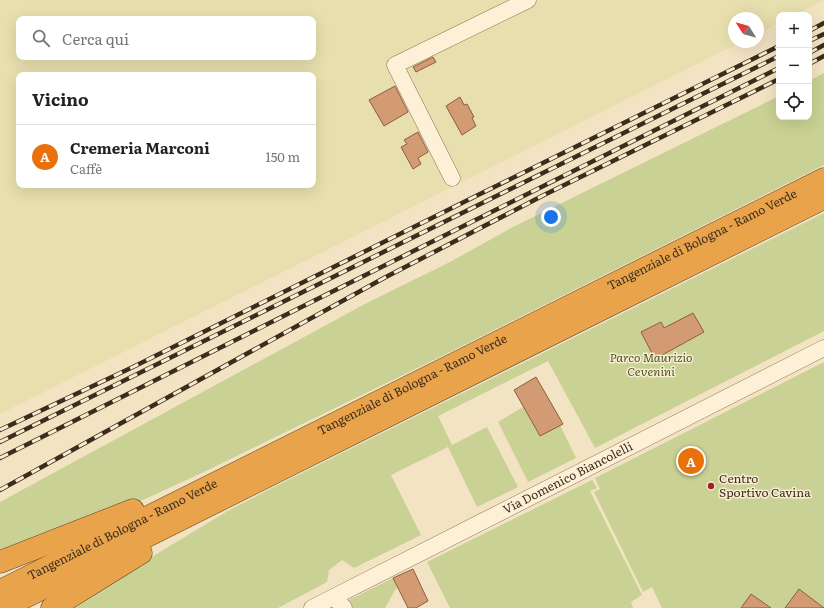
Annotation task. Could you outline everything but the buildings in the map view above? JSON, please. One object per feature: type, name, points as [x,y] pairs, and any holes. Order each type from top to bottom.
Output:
[{"type":"highway","name":"Tangenziale di Bologna - Ramo Verde","points":[[0,591],[824,179]]},
{"type":"highway","name":"Tangenziale di Bologna - Ramo Verde","points":[[3,608],[824,198]]},
{"type":"highway","points":[[0,562],[150,503],[301,440]]},
{"type":"highway","points":[[52,608],[194,520],[287,466]]},
{"type":"street","points":[[452,178],[395,65],[528,0]]},
{"type":"street","name":"Via Domenico Biancolelli","points":[[312,608],[339,602],[824,348]]},
{"type":"shaded area","points":[[0,0],[824,0],[801,12],[776,12],[776,25],[764,31],[764,12],[728,12],[729,48],[0,414]]},
{"type":"green space","points":[[824,73],[824,165],[444,355],[208,470],[143,500],[0,555],[0,502],[363,305],[450,262],[513,227],[776,97],[776,120],[812,120],[812,79]]},
{"type":"green space","name":"Parco Maurizio Cevenini","points":[[824,213],[824,331],[595,448],[548,361],[438,416],[452,445],[487,427],[518,487],[477,507],[448,447],[391,475],[421,535],[354,568],[342,560],[329,570],[327,582],[278,608],[67,608],[226,512]]},
{"type":"green space","name":"Centro Sportivo Cavina","points":[[824,362],[824,608],[662,608],[652,587],[643,592],[594,492],[600,489],[595,478]]},
{"type":"green space","points":[[523,407],[540,436],[560,425],[576,458],[528,482],[498,422]]},
{"type":"green space","points":[[592,480],[597,488],[590,491],[642,595],[631,602],[633,608],[450,608],[427,562]]},
{"type":"green space","points":[[393,578],[397,587],[385,608],[353,608],[348,602],[349,600]]},
{"type":"railway","points":[[812,29],[824,23]]},
{"type":"railway","points":[[812,40],[824,34]]},
{"type":"railway","points":[[812,51],[824,45]]},
{"type":"railway","points":[[0,430],[133,367],[776,47]]},
{"type":"railway","points":[[812,62],[824,56]]},
{"type":"railway","points":[[0,442],[776,57]]},
{"type":"railway","points":[[0,458],[776,70]]},
{"type":"railway","points":[[0,490],[384,278],[544,195],[776,80]]},
{"type":"place","name":"Cremeria Marconi","points":[[691,461]]},
{"type":"place","name":"Centro Sportivo Cavina","points":[[711,486]]}]
